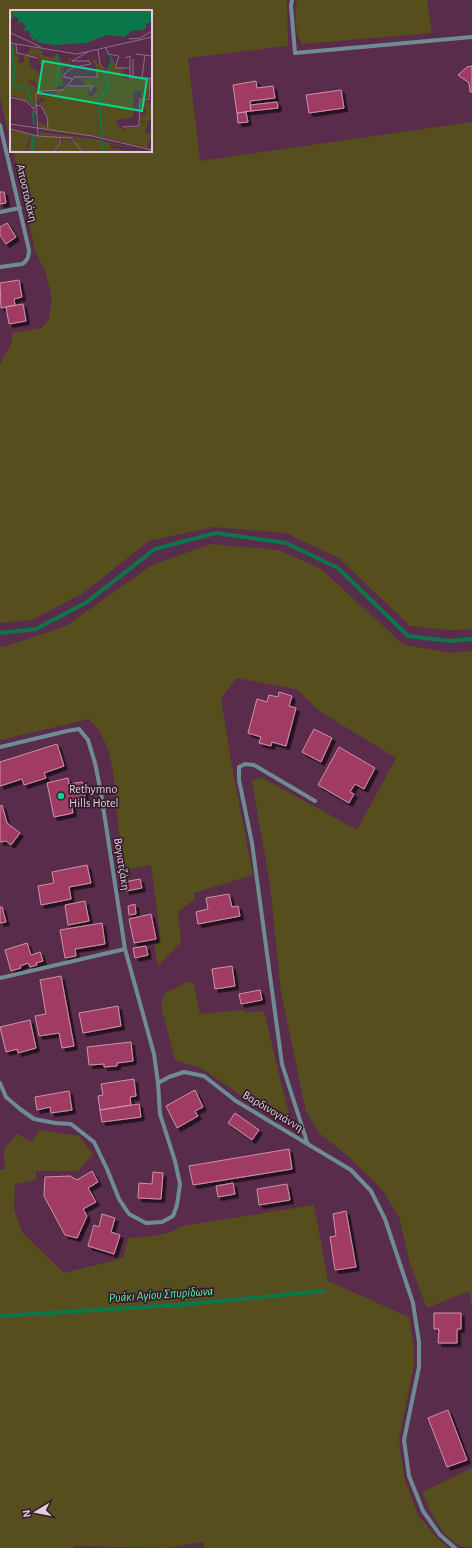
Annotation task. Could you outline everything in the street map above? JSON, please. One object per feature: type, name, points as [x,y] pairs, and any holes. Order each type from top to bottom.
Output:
[{"type":"street","points":[[292,0],[291,6],[295,53],[472,37]]},
{"type":"street","name":"Αποστολάκη","points":[[0,125],[29,250],[29,256],[22,264],[0,267]]},
{"type":"street","points":[[0,212],[20,208]]},
{"type":"street","name":"Βογιατζάκη","points":[[0,747],[79,729],[88,740],[95,763],[101,793],[125,949],[154,1054],[158,1083]]},
{"type":"street","points":[[307,1143],[282,1064],[252,843],[239,780],[239,767],[245,764],[254,765],[315,801]]},
{"type":"street","points":[[0,978],[125,949]]},
{"type":"street","name":"Βαρδινογιάννη","points":[[158,1083],[169,1077],[184,1072],[204,1076],[236,1101],[351,1170],[371,1191],[385,1218],[413,1303],[419,1342],[419,1367],[404,1440],[410,1476],[423,1511],[440,1535],[455,1548]]},
{"type":"street","points":[[0,1083],[6,1097],[34,1119],[71,1124],[94,1142],[119,1199],[129,1214],[146,1223],[162,1222],[172,1216],[177,1205],[180,1184],[175,1161],[160,1114],[158,1083]]},
{"type":"shaded area","points":[[0,0],[287,0],[288,46],[188,58],[200,161],[472,122],[472,629],[450,630],[410,626],[339,558],[286,533],[213,527],[149,541],[82,594],[31,620],[0,623],[0,364],[11,344],[13,333],[42,328],[49,319],[52,297],[45,271],[35,250],[13,152],[152,152],[152,10],[10,10],[10,139],[0,98]]},
{"type":"shaded area","points":[[297,0],[427,0],[432,33],[302,44],[296,28]]},
{"type":"shaded area","points":[[211,544],[278,550],[320,568],[404,645],[452,653],[472,651],[472,1307],[469,1291],[427,1308],[410,1264],[399,1217],[382,1189],[347,1155],[319,1133],[306,1111],[281,992],[270,884],[252,781],[261,777],[357,830],[396,758],[321,712],[296,689],[236,678],[221,699],[231,761],[253,875],[194,893],[195,899],[178,912],[181,942],[158,966],[154,943],[161,941],[151,865],[126,870],[118,822],[112,764],[109,752],[98,729],[89,719],[0,740],[0,646],[4,647],[66,626],[152,565]]},
{"type":"shaded area","points":[[187,982],[194,984],[200,1014],[244,1010],[246,1013],[264,1011],[287,1108],[295,1128],[265,1112],[201,1068],[175,1060],[161,1005],[164,994]]},
{"type":"shaded area","points":[[39,1130],[79,1136],[93,1154],[78,1171],[36,1171],[36,1180],[15,1184],[14,1210],[23,1233],[64,1273],[123,1258],[128,1238],[163,1234],[182,1226],[314,1205],[328,1281],[409,1317],[413,1341],[414,1365],[399,1439],[404,1477],[418,1515],[436,1537],[448,1548],[204,1548],[204,1542],[165,1548],[74,1546],[74,1548],[0,1548],[0,1170],[5,1169],[4,1149],[17,1134],[32,1142]]},
{"type":"shaded area","points":[[472,1468],[472,1548],[454,1542],[447,1536],[435,1519],[422,1492]]},
{"type":"building","points":[[472,66],[472,92],[470,92],[469,83],[458,75],[467,67]]},
{"type":"building","points":[[256,81],[257,88],[273,86],[275,98],[250,101],[251,111],[237,113],[233,85]]},
{"type":"building","points":[[341,90],[344,108],[309,113],[306,95]]},
{"type":"building","points":[[277,102],[278,108],[251,111],[250,105]]},
{"type":"building","points":[[246,112],[248,122],[238,123],[237,113]]},
{"type":"building","points":[[0,192],[4,192],[6,203],[0,204]]},
{"type":"building","points":[[7,223],[16,237],[6,244],[0,235],[0,227]]},
{"type":"building","points":[[19,280],[22,297],[14,299],[15,305],[1,308],[0,283]]},
{"type":"building","points":[[23,304],[26,321],[9,324],[6,307]]},
{"type":"building","points":[[279,692],[292,696],[289,706],[296,708],[286,746],[272,742],[271,746],[259,743],[261,737],[248,733],[257,699],[267,702],[269,695],[278,697]]},
{"type":"building","points":[[314,729],[332,738],[321,762],[302,752]]},
{"type":"building","points":[[57,744],[64,766],[44,773],[46,778],[24,785],[22,779],[0,786],[0,762]]},
{"type":"building","points":[[339,747],[375,768],[364,789],[355,784],[350,792],[354,794],[349,803],[318,785]]},
{"type":"building","points":[[68,778],[69,784],[82,782],[85,797],[71,800],[73,813],[54,817],[47,783]]},
{"type":"building","points":[[2,805],[7,823],[20,833],[11,845],[6,841],[0,842],[0,806]]},
{"type":"building","points":[[87,865],[91,883],[69,887],[71,899],[41,905],[38,886],[54,883],[52,872]]},
{"type":"building","points":[[140,879],[142,888],[126,891],[124,882]]},
{"type":"building","points":[[229,894],[232,907],[238,906],[240,916],[198,924],[196,912],[208,909],[206,898]]},
{"type":"building","points":[[85,901],[89,921],[68,925],[65,905]]},
{"type":"building","points":[[135,904],[136,914],[129,915],[128,906]]},
{"type":"building","points":[[0,907],[2,907],[6,922],[0,923]]},
{"type":"building","points":[[151,914],[156,939],[134,943],[129,919]]},
{"type":"building","points":[[102,923],[105,944],[75,949],[76,956],[65,958],[60,930]]},
{"type":"building","points":[[27,943],[31,955],[40,952],[43,961],[30,967],[28,963],[20,966],[21,968],[11,971],[5,950]]},
{"type":"building","points":[[146,946],[148,955],[135,958],[133,948]]},
{"type":"building","points":[[232,966],[235,986],[215,989],[212,969]]},
{"type":"building","points":[[61,976],[74,1046],[62,1048],[59,1033],[39,1036],[35,1016],[46,1014],[40,980]]},
{"type":"building","points":[[260,990],[262,1000],[241,1004],[239,994]]},
{"type":"building","points":[[118,1006],[121,1026],[83,1033],[79,1013]]},
{"type":"building","points":[[30,1020],[36,1048],[18,1053],[17,1049],[6,1052],[0,1027]]},
{"type":"building","points":[[131,1042],[133,1061],[117,1063],[117,1066],[104,1067],[104,1064],[89,1065],[87,1047]]},
{"type":"building","points":[[134,1079],[136,1096],[130,1097],[131,1105],[100,1110],[98,1096],[103,1095],[101,1084]]},
{"type":"building","points":[[195,1090],[203,1107],[195,1111],[198,1116],[177,1128],[166,1106]]},
{"type":"building","points":[[69,1091],[72,1110],[51,1113],[50,1107],[37,1110],[35,1097]]},
{"type":"building","points":[[139,1104],[141,1117],[102,1122],[100,1110]]},
{"type":"building","points":[[235,1113],[259,1130],[252,1140],[228,1123]]},
{"type":"building","points":[[289,1149],[292,1169],[193,1185],[189,1166]]},
{"type":"building","points":[[92,1171],[98,1182],[88,1188],[96,1202],[83,1209],[87,1216],[77,1238],[65,1235],[44,1196],[45,1177],[70,1176],[77,1180]]},
{"type":"building","points":[[153,1172],[163,1173],[161,1199],[138,1198],[139,1183],[152,1184]]},
{"type":"building","points":[[233,1183],[235,1194],[218,1197],[216,1186]]},
{"type":"building","points":[[287,1184],[290,1200],[259,1205],[257,1189]]},
{"type":"building","points":[[346,1211],[356,1267],[335,1270],[330,1237],[336,1236],[333,1214]]},
{"type":"building","points":[[102,1214],[115,1218],[111,1232],[120,1235],[114,1254],[88,1246],[94,1225],[99,1227]]},
{"type":"building","points":[[434,1313],[461,1313],[461,1329],[457,1329],[457,1343],[438,1343],[439,1329],[434,1329]]},
{"type":"building","points":[[448,1410],[467,1460],[447,1467],[428,1418]]},
{"type":"waterway","points":[[0,633],[36,629],[87,602],[155,549],[216,533],[286,543],[338,568],[408,636],[450,641],[472,639]]},
{"type":"waterway","name":"Ρυάκι Αγίου Σπυρίδωνα","points":[[0,1316],[178,1305],[324,1291]]},
{"type":"place","name":"Rethymno Hills Hotel","points":[[61,796]]}]
